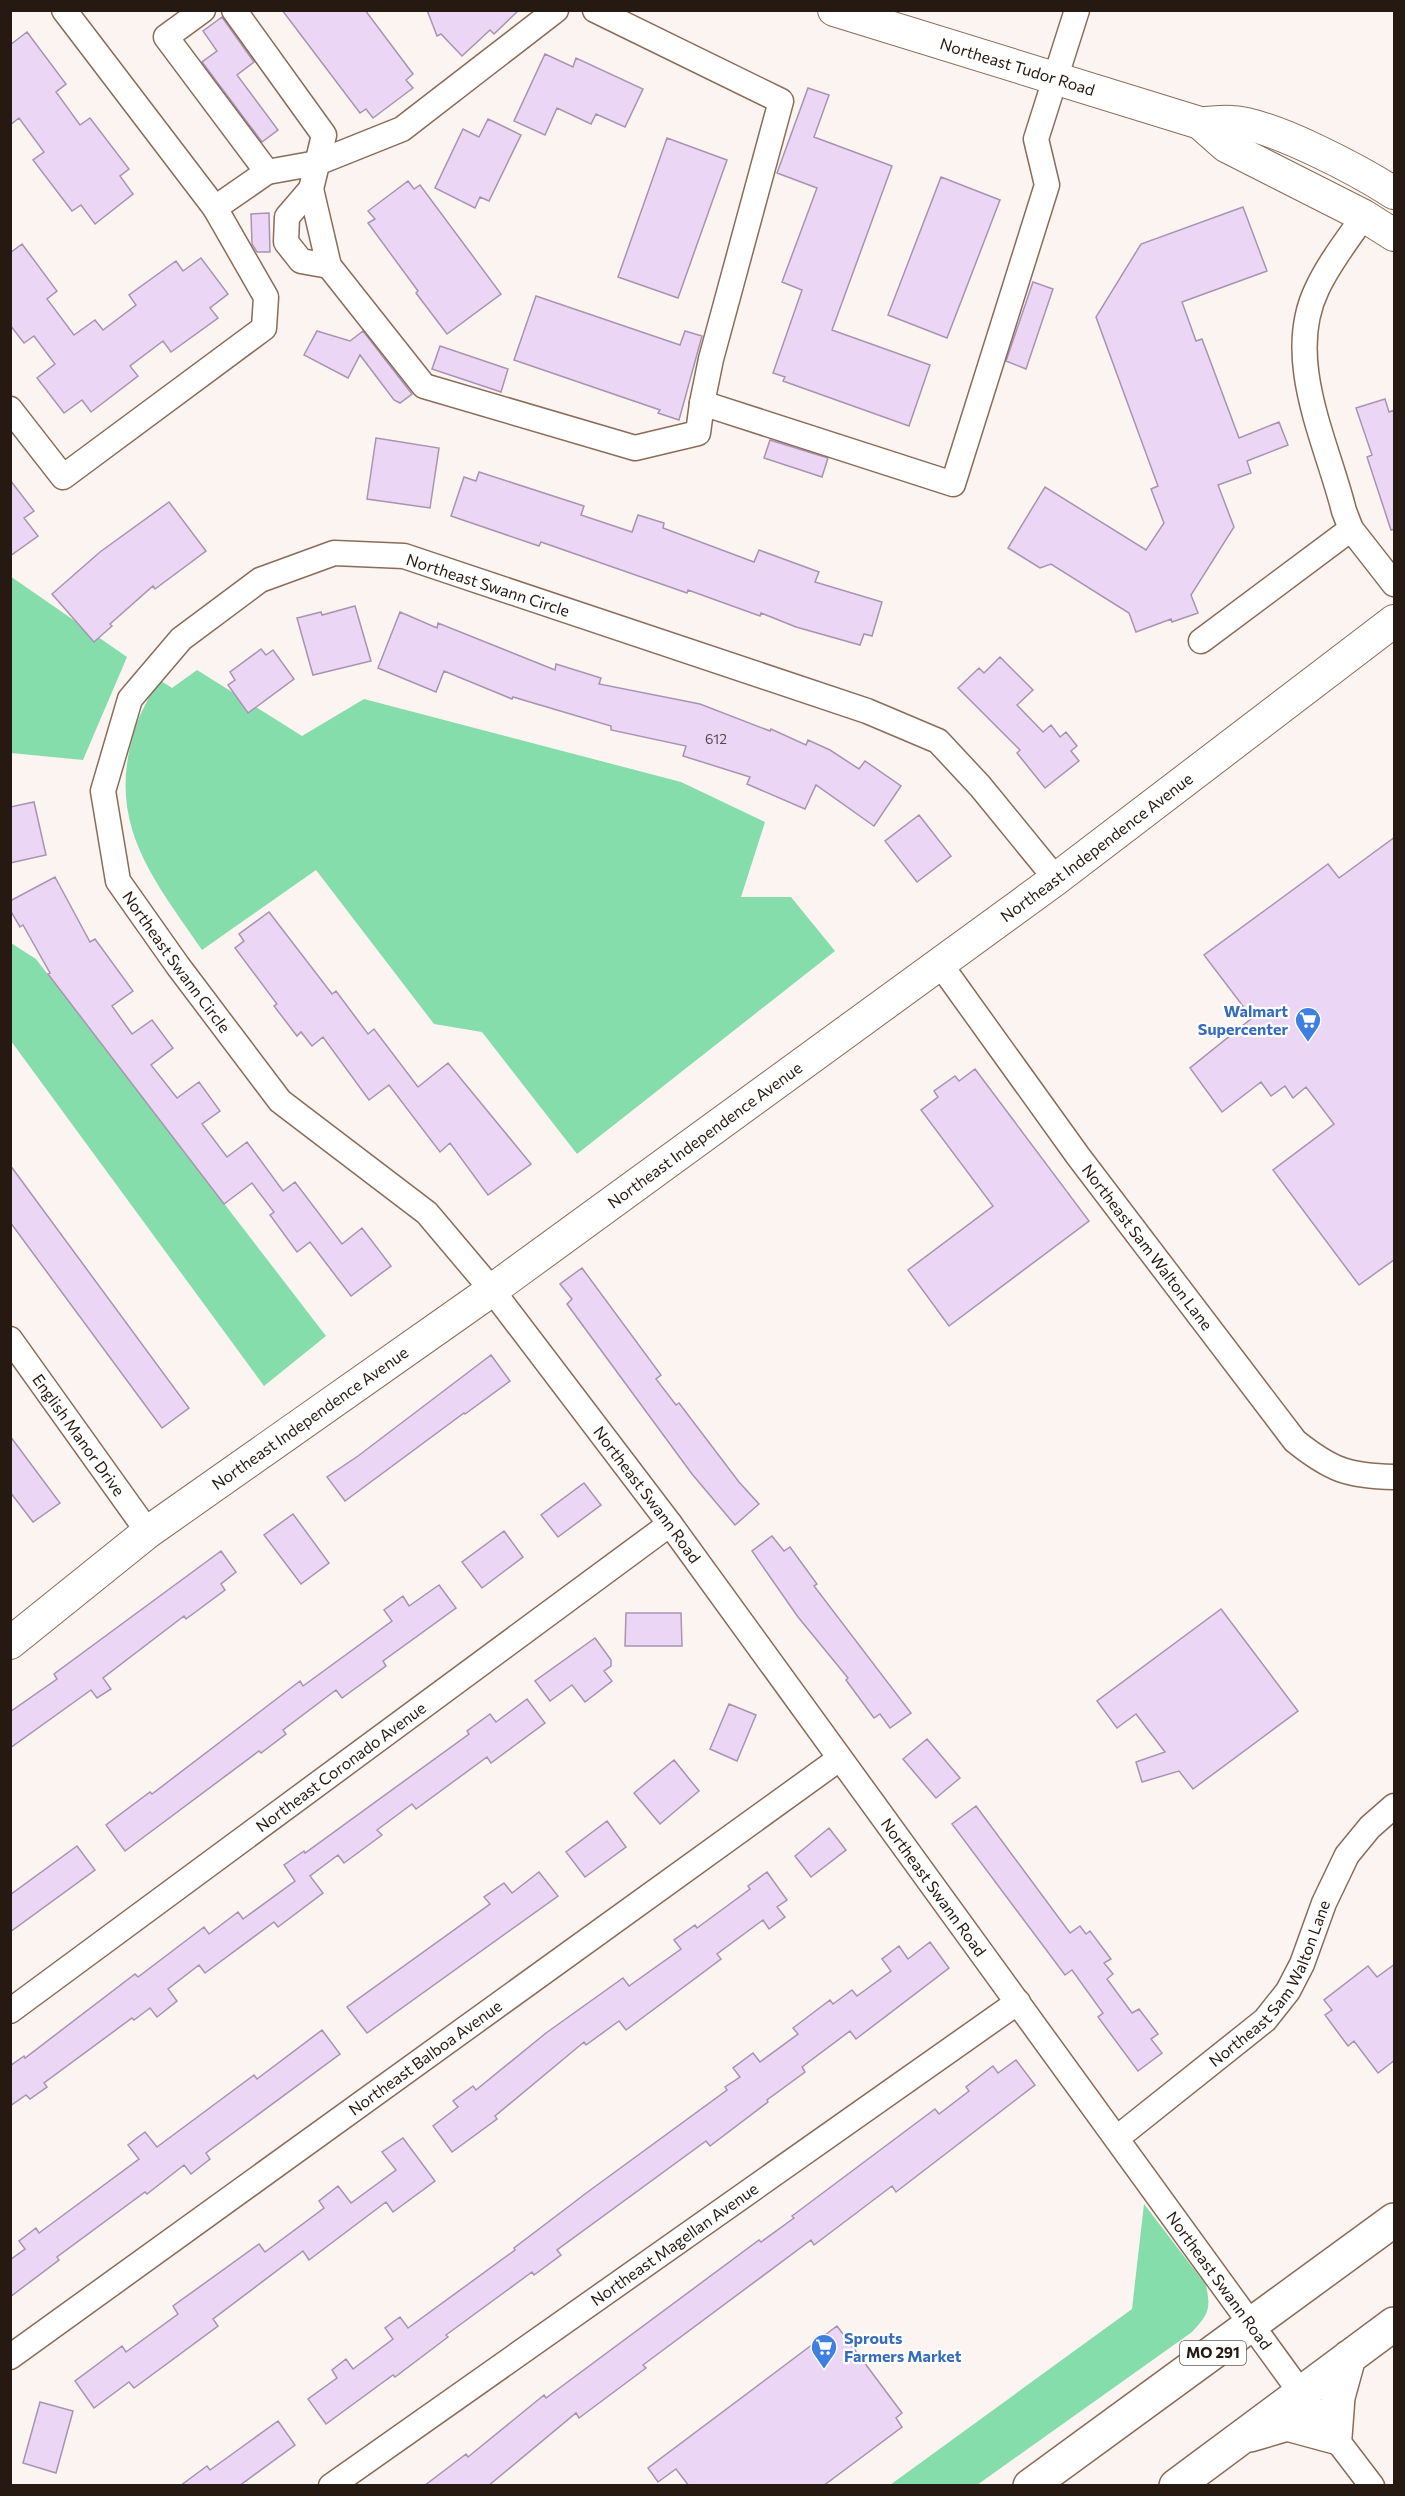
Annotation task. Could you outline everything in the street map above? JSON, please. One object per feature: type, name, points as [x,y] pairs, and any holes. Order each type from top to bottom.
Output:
[{"type":"main road","name":"MO 291","points":[[1030,2486],[1395,2220]]},
{"type":"main road","points":[[1176,2486],[1395,2324]]},
{"type":"main road","points":[[1240,2438],[1287,2424],[1335,2437],[1338,2397],[1349,2357]]},
{"type":"street","points":[[10,409],[63,477],[264,328],[266,297],[215,208],[64,10]]},
{"type":"street","points":[[203,10],[166,37],[267,172]]},
{"type":"street","points":[[234,10],[324,135],[311,189],[329,266],[424,386],[635,448],[698,433],[711,359],[781,101],[595,10]]},
{"type":"street","points":[[215,208],[267,172],[317,163],[402,129],[556,10]]},
{"type":"street","name":"Northeast Tudor Road","points":[[834,10],[1200,123],[1234,122],[1267,131],[1311,149],[1395,193]]},
{"type":"street","points":[[702,403],[953,484],[1047,184],[1036,139],[1077,10]]},
{"type":"street","name":"Northeast Tudor Road","points":[[1200,123],[1226,146],[1364,216],[1395,235]]},
{"type":"street","points":[[311,189],[287,217],[285,242],[301,261],[329,266]]},
{"type":"street","points":[[1364,216],[1316,290],[1304,334],[1307,384],[1352,529],[1395,584]]},
{"type":"street","points":[[1201,641],[1352,529]]},
{"type":"street","name":"Northeast Swann Circle","points":[[492,1290],[428,1213],[280,1101],[178,966],[118,881],[103,791],[130,699],[181,639],[260,580],[334,553],[404,556],[867,711],[938,741],[980,786],[1056,879]]},
{"type":"street","name":"Northeast Independence Avenue","points":[[10,1643],[148,1532],[492,1290],[940,964],[1056,879],[1395,621]]},
{"type":"street","name":"Northeast Sam Walton Lane","points":[[940,964],[1078,1156],[1295,1441],[1316,1457],[1346,1473],[1395,1478]]},
{"type":"street","name":"Northeast Swann Road","points":[[492,1290],[670,1524],[1251,2325],[1372,2486]]},
{"type":"street","name":"English Manor Drive","points":[[10,1339],[148,1532]]},
{"type":"street","name":"Northeast Coronado Avenue","points":[[10,2011],[670,1524]]},
{"type":"street","name":"Northeast Balboa Avenue","points":[[10,2357],[839,1759]]},
{"type":"street","name":"Northeast Sam Walton Lane","points":[[1117,2138],[1265,2020],[1288,1991],[1302,1964],[1324,1903],[1347,1855],[1370,1827],[1395,1806]]},
{"type":"street","name":"Northeast Magellan Avenue","points":[[331,2486],[1018,2002]]},
{"type":"green space","points":[[10,576],[127,657],[83,760],[11,753]]},
{"type":"green space","points":[[197,670],[302,736],[364,699],[681,782],[765,822],[741,897],[791,897],[835,951],[577,1154],[482,1032],[434,1024],[316,870],[202,950],[166,898],[138,847],[130,821],[126,793],[127,762],[135,729],[158,679],[172,688]]},
{"type":"green space","points":[[11,943],[36,959],[326,1336],[264,1386],[11,1041]]},
{"type":"green space","points":[[1144,2204],[1206,2285],[1208,2306],[1198,2326],[977,2485],[890,2485],[1132,2309]]},
{"type":"building","points":[[282,10],[365,10],[413,74],[406,80],[413,88],[373,118],[366,109],[360,113]]},
{"type":"building","points":[[427,10],[519,10],[494,34],[490,30],[462,56],[441,34],[437,36]]},
{"type":"building","points":[[222,17],[254,62],[237,75],[278,130],[262,142],[202,62],[217,51],[203,31]]},
{"type":"building","points":[[27,32],[66,84],[56,92],[80,125],[90,118],[129,169],[120,176],[133,194],[95,224],[81,205],[72,211],[33,160],[44,152],[19,118],[10,125],[10,45]]},
{"type":"building","points":[[545,54],[573,67],[576,58],[643,89],[625,127],[596,114],[591,124],[557,108],[545,135],[514,121]]},
{"type":"building","points":[[808,88],[829,95],[814,137],[892,166],[832,330],[930,365],[909,426],[783,381],[785,377],[773,373],[802,290],[782,282],[817,188],[777,173]]},
{"type":"building","points":[[488,119],[521,135],[489,201],[480,197],[475,208],[435,188],[463,129],[479,137]]},
{"type":"building","points":[[667,138],[727,160],[678,298],[618,277]]},
{"type":"building","points":[[941,177],[1000,200],[947,338],[888,315]]},
{"type":"building","points":[[408,181],[414,189],[420,185],[501,294],[447,334],[368,223],[375,219],[368,211]]},
{"type":"building","points":[[1243,207],[1267,271],[1182,302],[1196,341],[1202,339],[1239,438],[1279,422],[1288,445],[1247,461],[1251,473],[1218,485],[1234,527],[1191,595],[1198,613],[1172,622],[1171,619],[1136,632],[1129,613],[1051,564],[1040,568],[1008,548],[1045,487],[1146,550],[1164,523],[1151,489],[1158,486],[1096,317],[1141,244]]},
{"type":"building","points":[[269,213],[270,252],[257,252],[252,244],[251,214]]},
{"type":"building","points":[[22,244],[57,291],[47,299],[74,335],[95,320],[103,330],[136,305],[129,295],[176,261],[183,271],[201,258],[228,294],[210,308],[218,318],[171,352],[163,341],[130,366],[138,376],[91,412],[82,400],[64,413],[37,378],[55,364],[34,336],[24,343],[10,325],[10,253]]},
{"type":"building","points":[[1033,282],[1053,289],[1026,369],[1006,361]]},
{"type":"building","points":[[536,296],[680,345],[685,331],[702,336],[679,420],[658,413],[660,410],[514,360]]},
{"type":"building","points":[[317,331],[350,341],[363,331],[412,394],[400,403],[394,400],[360,355],[348,378],[304,355]]},
{"type":"building","points":[[440,346],[508,369],[501,392],[432,369]]},
{"type":"building","points":[[1385,399],[1389,412],[1395,410],[1395,529],[1391,530],[1367,457],[1372,455],[1356,408]]},
{"type":"building","points":[[376,438],[439,448],[430,508],[367,499]]},
{"type":"building","points":[[770,440],[828,458],[822,477],[764,458]]},
{"type":"building","points":[[479,472],[584,506],[581,515],[632,532],[638,515],[664,523],[663,528],[754,562],[759,550],[819,572],[815,582],[882,602],[872,636],[864,634],[860,645],[796,627],[761,613],[760,616],[688,590],[687,593],[541,542],[539,546],[451,516],[464,477],[476,481]]},
{"type":"building","points":[[10,480],[34,511],[24,518],[38,536],[10,556]]},
{"type":"building","points":[[169,502],[206,551],[155,589],[153,586],[110,624],[112,626],[94,642],[52,594],[100,552]]},
{"type":"building","points":[[355,606],[371,661],[313,675],[297,618],[321,612],[322,615]]},
{"type":"building","points":[[400,612],[437,628],[438,623],[555,670],[556,664],[601,678],[599,684],[700,704],[770,731],[771,729],[806,745],[808,740],[830,750],[859,769],[865,761],[901,786],[874,826],[816,785],[805,809],[747,784],[750,777],[683,756],[686,746],[611,730],[611,726],[513,697],[512,699],[444,671],[436,692],[378,668]]},
{"type":"building","points":[[261,649],[266,655],[273,650],[294,679],[248,713],[228,685],[235,680],[230,672]]},
{"type":"building","points":[[1000,657],[1033,690],[1017,705],[1043,732],[1051,725],[1060,737],[1066,732],[1077,746],[1071,751],[1079,761],[1045,788],[1017,753],[1020,750],[958,688],[979,668],[984,673]]},
{"type":"building","points":[[34,802],[46,855],[10,863],[10,807]]},
{"type":"building","points":[[919,815],[951,856],[917,882],[885,841]]},
{"type":"building","name":"Walmart Supercenter","points":[[1395,837],[1395,1259],[1359,1285],[1273,1170],[1334,1124],[1306,1087],[1293,1098],[1285,1086],[1271,1096],[1261,1082],[1222,1112],[1190,1068],[1252,1018],[1204,955],[1328,864],[1339,878]]},
{"type":"building","points":[[55,877],[90,942],[95,939],[133,991],[112,1006],[132,1034],[152,1020],[173,1048],[151,1065],[177,1098],[199,1082],[220,1111],[202,1124],[227,1157],[247,1142],[283,1191],[295,1182],[342,1244],[362,1228],[391,1266],[351,1296],[310,1242],[297,1252],[270,1215],[274,1212],[252,1183],[224,1204],[48,974],[50,973],[23,925],[20,927],[10,910],[10,901]]},
{"type":"building","points":[[269,912],[332,994],[336,991],[368,1034],[374,1029],[418,1087],[448,1063],[531,1164],[488,1195],[450,1143],[440,1152],[389,1085],[369,1100],[323,1037],[312,1046],[301,1032],[297,1036],[274,1006],[277,1004],[235,948],[244,941],[239,934]]},
{"type":"building","points":[[975,1069],[1089,1221],[949,1326],[908,1270],[993,1206],[921,1110],[938,1097],[934,1091],[955,1076],[959,1081]]},
{"type":"building","points":[[10,1165],[189,1408],[162,1428],[10,1222]]},
{"type":"building","points":[[582,1268],[661,1375],[656,1379],[676,1405],[679,1403],[739,1482],[759,1504],[735,1525],[692,1474],[567,1304],[572,1299],[560,1284]]},
{"type":"building","points":[[491,1355],[510,1381],[345,1501],[327,1477]]},
{"type":"building","points":[[10,1436],[60,1503],[33,1522],[10,1492]]},
{"type":"building","points":[[584,1483],[601,1505],[558,1537],[541,1515]]},
{"type":"building","points":[[293,1514],[329,1563],[301,1584],[264,1535]]},
{"type":"building","points":[[504,1531],[523,1557],[482,1588],[462,1562]]},
{"type":"building","points":[[772,1536],[784,1551],[790,1547],[817,1584],[814,1586],[911,1713],[890,1728],[880,1714],[874,1718],[846,1680],[848,1678],[798,1617],[752,1551]]},
{"type":"building","points":[[221,1551],[236,1572],[221,1584],[225,1590],[186,1619],[184,1616],[103,1678],[111,1689],[97,1698],[91,1690],[10,1748],[10,1712],[57,1679],[54,1674]]},
{"type":"building","points":[[439,1585],[456,1608],[383,1661],[386,1666],[342,1698],[336,1690],[283,1730],[286,1734],[261,1753],[259,1751],[125,1851],[106,1825],[150,1792],[152,1794],[300,1681],[303,1686],[392,1621],[384,1610],[403,1596],[409,1606]]},
{"type":"building","points":[[1221,1609],[1298,1711],[1193,1789],[1179,1771],[1142,1782],[1136,1762],[1165,1752],[1136,1714],[1117,1728],[1097,1701]]},
{"type":"building","points":[[626,1613],[681,1613],[682,1646],[625,1646]]},
{"type":"building","points":[[595,1638],[611,1660],[611,1666],[604,1671],[612,1681],[585,1702],[572,1685],[550,1701],[535,1681]]},
{"type":"building","points":[[527,1699],[545,1723],[491,1763],[487,1757],[416,1809],[412,1804],[377,1830],[382,1835],[344,1863],[338,1855],[310,1876],[323,1893],[278,1927],[274,1922],[205,1973],[199,1965],[168,1989],[177,2001],[157,2017],[150,2008],[134,2020],[132,2018],[44,2083],[47,2087],[30,2099],[26,2095],[10,2106],[10,2066],[24,2056],[25,2058],[135,1974],[138,1977],[204,1927],[209,1934],[238,1912],[243,1919],[295,1881],[284,1865],[304,1851],[305,1853],[469,1734],[467,1731],[490,1714],[496,1722]]},
{"type":"building","points":[[729,1704],[756,1715],[737,1761],[710,1749]]},
{"type":"building","points":[[927,1739],[960,1778],[936,1798],[903,1759]]},
{"type":"building","points":[[674,1760],[699,1791],[660,1824],[634,1793]]},
{"type":"building","points":[[976,1806],[1070,1933],[1080,1926],[1086,1934],[1090,1931],[1111,1959],[1104,1963],[1113,1974],[1107,1979],[1132,2013],[1139,2009],[1158,2034],[1151,2039],[1162,2053],[1138,2071],[1098,2017],[1103,2013],[1072,1970],[1065,1975],[952,1824]]},
{"type":"building","points":[[607,1821],[626,1847],[585,1877],[566,1852]]},
{"type":"building","points":[[829,1828],[846,1850],[811,1877],[795,1856]]},
{"type":"building","points":[[77,1846],[95,1870],[10,1932],[10,1895]]},
{"type":"building","points":[[539,1872],[558,1896],[367,2033],[347,2007],[490,1904],[484,1897],[504,1883],[512,1893]]},
{"type":"building","points":[[767,1872],[787,1900],[777,1907],[785,1917],[769,1929],[763,1920],[717,1954],[721,1959],[626,2030],[619,2021],[586,2045],[584,2042],[495,2116],[497,2119],[452,2152],[433,2126],[458,2107],[453,2101],[473,2086],[476,2090],[546,2033],[623,1978],[629,1986],[681,1949],[674,1940],[695,1925],[697,1928],[750,1889],[748,1886]]},
{"type":"building","points":[[930,1942],[949,1968],[856,2039],[850,2031],[802,2067],[805,2072],[710,2146],[706,2141],[557,2250],[561,2255],[534,2275],[532,2272],[446,2335],[448,2337],[395,2377],[393,2375],[326,2424],[308,2399],[337,2378],[332,2370],[346,2359],[353,2369],[393,2339],[385,2328],[400,2317],[408,2328],[515,2250],[514,2248],[589,2191],[727,2090],[725,2087],[740,2077],[733,2068],[753,2053],[760,2062],[798,2034],[793,2028],[830,2000],[833,2004],[852,1990],[857,1996],[891,1971],[882,1959],[899,1946],[908,1959]]},
{"type":"building","points":[[1395,1964],[1395,2060],[1378,2073],[1354,2041],[1348,2046],[1325,2015],[1332,2010],[1324,2000],[1368,1966],[1377,1977]]},
{"type":"building","points":[[322,2030],[340,2054],[206,2153],[210,2159],[191,2174],[184,2165],[57,2257],[59,2260],[10,2297],[10,2260],[25,2249],[19,2241],[36,2228],[39,2233],[139,2159],[128,2145],[145,2132],[157,2147],[254,2075],[257,2079]]},
{"type":"building","points":[[1016,2060],[1035,2085],[896,2192],[892,2186],[814,2245],[811,2240],[643,2365],[646,2368],[579,2418],[576,2413],[488,2486],[424,2486],[466,2454],[468,2457],[544,2395],[546,2398],[759,2240],[761,2242],[794,2218],[792,2216],[935,2109],[939,2114],[969,2091],[966,2087],[993,2066],[998,2073]]},
{"type":"building","points":[[403,2138],[435,2181],[393,2212],[386,2202],[309,2260],[303,2251],[213,2319],[218,2326],[134,2388],[129,2382],[94,2408],[75,2381],[122,2346],[126,2352],[178,2314],[173,2306],[259,2244],[265,2252],[324,2208],[319,2201],[338,2186],[351,2203],[396,2170],[382,2152]]},
{"type":"building","name":"Sprouts Farmers Market","points":[[837,2326],[902,2413],[896,2418],[902,2427],[823,2486],[689,2486],[676,2469],[658,2482],[648,2468]]},
{"type":"building","points":[[40,2402],[73,2411],[56,2473],[23,2463]]},
{"type":"building","points":[[278,2421],[295,2445],[239,2486],[180,2486],[207,2466],[210,2470]]},
{"type":"place","name":"Walmart Supercenter","points":[[1308,1043]]},
{"type":"place","name":"Sprouts Farmers Market","points":[[824,2370]]}]
